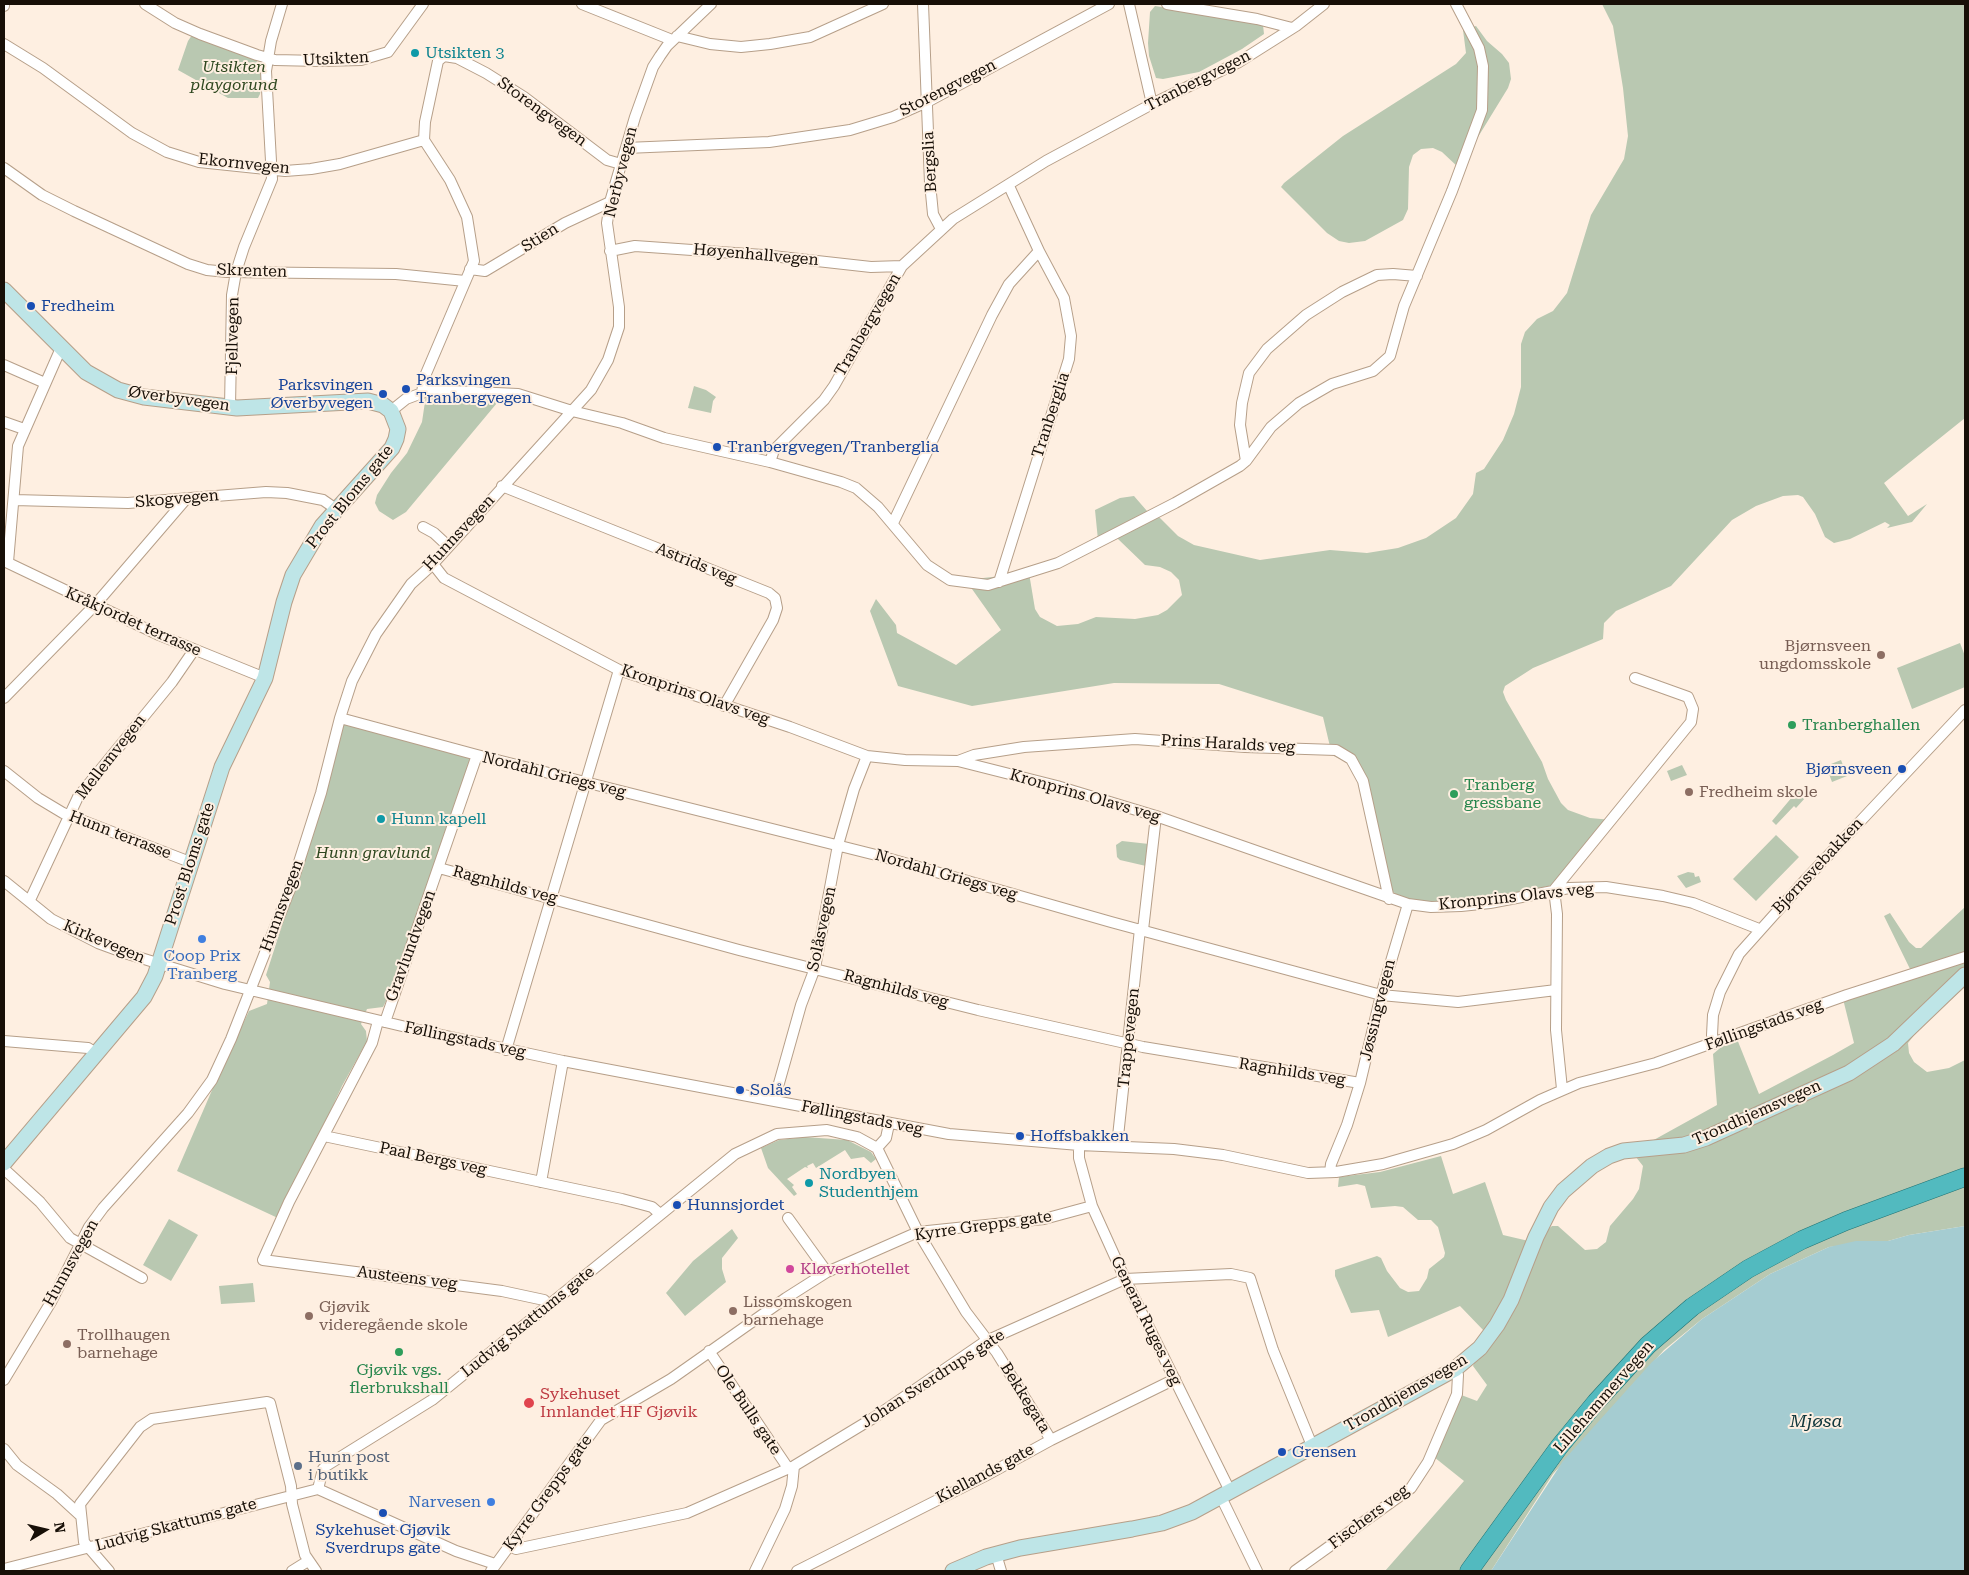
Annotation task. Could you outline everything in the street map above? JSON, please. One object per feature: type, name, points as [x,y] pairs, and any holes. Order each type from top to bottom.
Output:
[{"type":"highway","name":"Lillehammervegen","points":[[1469,1571],[1559,1447],[1596,1402],[1648,1345],[1692,1307],[1748,1269],[1802,1240],[1846,1221],[1965,1177]]},
{"type":"main road","name":"Øverbyvegen","points":[[4,290],[86,372],[118,390],[144,397],[230,407],[368,401],[383,405],[391,412]]},
{"type":"main road","name":"Prost Bloms gate","points":[[4,1163],[98,1054],[144,997],[158,964],[222,767],[266,678],[284,602],[293,575],[311,541],[336,509],[394,444],[397,425],[391,412]]},
{"type":"main road","name":"Trondhjemsvegen","points":[[953,1571],[996,1554],[1162,1523],[1192,1512],[1313,1448],[1455,1369],[1480,1348],[1497,1325],[1511,1300],[1536,1237],[1551,1208],[1563,1191],[1592,1166],[1609,1156],[1624,1151],[1684,1145],[1706,1138],[1850,1073],[1894,1044],[1965,975]]},
{"type":"street","name":"Utsikten","points":[[145,4],[175,23],[267,58],[320,62],[377,57],[388,52],[423,4]]},
{"type":"street","name":"Fjellvegen","points":[[230,407],[232,295],[236,272],[256,215],[272,179],[267,58],[282,4]]},
{"type":"street","points":[[582,4],[675,38],[741,47],[810,37],[883,4]]},
{"type":"street","name":"Nerbyvegen","points":[[572,411],[591,390],[608,360],[620,327],[607,223],[610,202],[652,67],[675,38],[712,4]]},
{"type":"street","name":"Bergslia","points":[[923,4],[931,189],[934,214],[941,229]]},
{"type":"street","name":"Storengvegen","points":[[626,148],[769,142],[850,130],[893,116],[927,102],[1109,4]]},
{"type":"street","points":[[1129,4],[1152,104]]},
{"type":"street","points":[[1167,4],[1257,19],[1292,28]]},
{"type":"street","name":"Tranbergvegen","points":[[770,462],[774,450],[824,400],[834,386],[902,266],[941,229],[977,202],[1009,186],[1046,161],[1152,104],[1239,62],[1292,28],[1324,4]]},
{"type":"street","points":[[391,412],[406,399],[422,392],[436,389],[518,394],[572,411],[622,423],[664,438],[770,462],[856,488],[893,523],[927,565],[950,580],[988,585],[1058,564],[1197,491],[1246,461],[1271,427],[1298,403],[1332,384],[1373,371],[1390,356],[1404,306],[1482,110],[1484,75],[1479,48],[1456,4]]},
{"type":"street","name":"Ekornvegen","points":[[4,44],[43,68],[150,144],[199,162],[272,170],[311,169],[340,164],[424,140]]},
{"type":"street","name":"Storengvegen","points":[[424,140],[425,122],[438,61],[444,56],[462,60],[524,97],[603,162],[621,164]]},
{"type":"street","points":[[422,392],[425,376],[474,261],[467,217],[450,180],[424,140]]},
{"type":"street","name":"Skrenten","points":[[4,168],[42,195],[188,264],[207,270],[396,274],[465,281]]},
{"type":"street","name":"Tranberglia","points":[[999,582],[1069,359],[1071,336],[1069,315],[1055,277],[1039,250],[1009,186]]},
{"type":"street","name":"Stien","points":[[470,269],[485,271],[564,223],[610,202]]},
{"type":"street","name":"Høyenhallvegen","points":[[610,251],[635,246],[763,255],[871,267],[902,266]]},
{"type":"street","points":[[893,523],[992,314],[1010,284],[1039,250]]},
{"type":"street","points":[[1246,461],[1240,425],[1242,403],[1249,373],[1267,349],[1306,315],[1342,292],[1377,275],[1416,276]]},
{"type":"street","points":[[6,561],[14,500],[18,446],[61,348]]},
{"type":"street","points":[[4,365],[45,383]]},
{"type":"street","name":"Hunnsvegen","points":[[4,1380],[28,1341],[102,1208],[178,1125],[212,1080],[231,1040],[292,884],[321,793],[340,718],[352,681],[376,634],[411,584],[433,564],[572,411]]},
{"type":"street","points":[[4,422],[24,429]]},
{"type":"street","name":"Astrids veg","points":[[502,486],[775,598],[777,608],[772,620],[724,706]]},
{"type":"street","name":"Skogvegen","points":[[14,500],[128,504],[259,492],[287,493],[323,500],[336,509]]},
{"type":"street","points":[[4,698],[96,606],[186,499]]},
{"type":"street","points":[[423,527],[434,533],[448,546]]},
{"type":"street","name":"Kråkjordet terrasse","points":[[6,561],[96,606],[194,650],[266,678]]},
{"type":"street","name":"Kronprins Olavs veg","points":[[433,564],[444,578],[619,670],[790,727],[867,756],[905,760],[958,760],[1056,786],[1156,816],[1272,855],[1389,899],[1408,904],[1461,906],[1490,903],[1554,890],[1606,887],[1693,903],[1759,929]]},
{"type":"street","name":"Mellemvegen","points":[[30,900],[78,797],[172,682],[194,650]]},
{"type":"street","points":[[506,1050],[619,670]]},
{"type":"street","points":[[1562,1089],[1557,1038],[1556,914],[1554,890],[1691,722],[1693,710],[1688,697],[1634,678]]},
{"type":"street","name":"Bjørnsvebakken","points":[[1714,1044],[1711,1025],[1720,992],[1731,968],[1759,929],[1965,710]]},
{"type":"street","name":"Nordahl Griegs veg","points":[[340,718],[477,756],[838,845],[1381,995],[1458,1002],[1556,990]]},
{"type":"street","name":"Prins Haralds veg","points":[[958,760],[974,755],[1024,747],[1135,739],[1244,747],[1336,750],[1351,759],[1363,782],[1389,899]]},
{"type":"street","name":"Gravlundvegen","points":[[263,1260],[381,1022],[477,756]]},
{"type":"street","name":"Solåsvegen","points":[[774,1101],[802,1005],[815,968],[838,845],[854,789],[867,756]]},
{"type":"street","name":"Hunn terrasse","points":[[4,771],[38,798],[70,816],[190,862]]},
{"type":"street","name":"Trappevegen","points":[[1117,1146],[1141,930],[1156,816]]},
{"type":"street","name":"Ragnhilds veg","points":[[438,868],[552,897],[739,950],[978,1010],[1128,1044],[1360,1083]]},
{"type":"street","name":"Kirkevegen","points":[[4,881],[30,900],[51,919],[98,943],[158,964]]},
{"type":"street","name":"Jøssingvegen","points":[[1330,1172],[1331,1164],[1347,1124],[1360,1083],[1381,995],[1408,904]]},
{"type":"street","name":"Føllingstads veg","points":[[158,964],[381,1022],[506,1050],[889,1124],[999,1139],[1201,1152],[1299,1171],[1330,1172],[1383,1164],[1453,1144],[1486,1130],[1562,1089],[1629,1071],[1714,1044],[1848,995],[1965,957]]},
{"type":"street","points":[[4,1041],[88,1048],[98,1054]]},
{"type":"street","points":[[541,1182],[563,1062]]},
{"type":"street","points":[[877,1148],[886,1138],[889,1124]]},
{"type":"street","name":"Ludvig Skattums gate","points":[[4,1569],[292,1494],[318,1489],[318,1480],[326,1466],[432,1400],[734,1154],[778,1134],[827,1130],[857,1137],[877,1148]]},
{"type":"street","name":"Paal Bergs veg","points":[[324,1136],[652,1207],[660,1214]]},
{"type":"street","name":"General Ruges veg","points":[[1079,1144],[1079,1158],[1092,1206],[1125,1279],[1175,1379],[1226,1494],[1257,1571]]},
{"type":"street","name":"Bekkegata","points":[[877,1148],[918,1232],[986,1341],[997,1352],[1051,1440]]},
{"type":"street","points":[[4,1169],[40,1202],[70,1238],[142,1278]]},
{"type":"street","name":"Kyrre Grepps gate","points":[[493,1568],[601,1420],[670,1379],[827,1272],[918,1232],[1044,1219],[1092,1206]]},
{"type":"street","points":[[788,1218],[827,1272]]},
{"type":"street","name":"Austeens veg","points":[[263,1260],[502,1291],[539,1298],[549,1304]]},
{"type":"street","name":"Johan Sverdrups gate","points":[[508,1546],[516,1550],[687,1513],[791,1467],[875,1417],[986,1341],[1125,1279],[1231,1274],[1250,1278],[1273,1350],[1313,1448]]},
{"type":"street","name":"Ole Bulls gate","points":[[709,1351],[791,1467],[792,1486],[785,1509],[755,1571]]},
{"type":"street","name":"Fischers veg","points":[[1295,1571],[1411,1488],[1428,1462],[1457,1394],[1458,1375],[1455,1369]]},
{"type":"street","name":"Kiellands gate","points":[[797,1571],[985,1476],[1051,1440],[1175,1379]]},
{"type":"street","points":[[109,1571],[84,1542],[80,1504],[140,1427],[152,1419],[270,1404],[292,1494],[292,1504],[308,1561],[316,1571]]},
{"type":"street","points":[[4,1449],[16,1465],[56,1494],[81,1516]]},
{"type":"street","points":[[318,1489],[493,1568]]},
{"type":"street","points":[[996,1554],[1001,1571]]},
{"type":"street","points":[[292,1571],[308,1561]]},
{"type":"green space","points":[[1602,4],[1965,4],[1965,418],[1884,483],[1908,516],[1927,504],[1912,522],[1887,528],[1890,525],[1885,522],[1850,539],[1834,543],[1825,537],[1815,514],[1803,497],[1798,495],[1783,496],[1756,506],[1732,520],[1671,586],[1616,611],[1604,623],[1603,639],[1533,668],[1505,686],[1503,692],[1506,700],[1542,762],[1548,779],[1561,803],[1568,810],[1590,818],[1612,820],[1561,883],[1481,902],[1410,906],[1385,885],[1356,767],[1332,755],[1323,717],[1219,684],[1114,683],[972,706],[898,686],[870,611],[876,599],[896,625],[897,633],[956,665],[1001,630],[972,589],[974,579],[1029,573],[1035,609],[1040,617],[1057,626],[1078,624],[1096,617],[1135,619],[1158,615],[1167,610],[1182,595],[1179,580],[1171,572],[1160,567],[1145,565],[1118,539],[1098,540],[1095,510],[1120,498],[1134,496],[1147,511],[1153,511],[1178,536],[1194,545],[1260,560],[1330,550],[1367,553],[1398,548],[1426,538],[1456,518],[1473,494],[1476,473],[1484,469],[1503,440],[1514,414],[1521,387],[1521,344],[1525,332],[1537,319],[1553,311],[1567,293],[1591,215],[1624,159],[1628,136],[1623,88],[1613,26]]},
{"type":"green space","points":[[1155,6],[1258,23],[1263,25],[1264,34],[1242,49],[1199,72],[1163,79],[1156,78],[1149,56],[1148,43],[1150,12]]},
{"type":"green space","points":[[1476,26],[1487,41],[1509,63],[1511,79],[1508,88],[1459,168],[1442,152],[1433,148],[1421,149],[1413,155],[1409,167],[1408,209],[1403,220],[1365,241],[1349,243],[1339,241],[1327,233],[1281,187],[1343,136],[1456,64],[1466,53],[1463,30]]},
{"type":"green space","name":"Utsikten playgorund","points":[[192,35],[251,56],[256,60],[263,74],[258,98],[228,98],[178,70]]},
{"type":"green space","points":[[694,386],[706,390],[716,397],[713,401],[711,413],[688,408]]},
{"type":"green space","points":[[426,395],[502,397],[406,512],[393,520],[379,511],[375,503],[377,495],[407,453],[422,422]]},
{"type":"green space","points":[[1960,643],[1965,656],[1965,687],[1912,709],[1897,668]]},
{"type":"green space","name":"Hunn gravlund","points":[[343,722],[473,758],[447,824],[434,874],[390,993],[383,1007],[367,1009],[361,1024],[366,1031],[367,1041],[342,1086],[280,1219],[177,1171],[249,1011],[267,1004],[270,982],[266,975],[314,826]]},
{"type":"green space","points":[[1841,760],[1847,776],[1832,782],[1826,766]]},
{"type":"green space","points":[[1682,765],[1687,775],[1671,781],[1667,771]]},
{"type":"green space","points":[[1798,790],[1806,797],[1796,808],[1794,806],[1776,825],[1772,821]]},
{"type":"green space","points":[[1776,835],[1799,857],[1756,901],[1733,879]]},
{"type":"green space","points":[[1122,841],[1149,844],[1146,866],[1120,860],[1117,857],[1116,845]]},
{"type":"green space","points":[[1688,872],[1694,873],[1695,877],[1699,876],[1701,882],[1686,888],[1677,876]]},
{"type":"green space","points":[[1965,907],[1965,987],[1922,1025],[1908,1043],[1909,1053],[1914,1062],[1927,1072],[1949,1068],[1965,1060],[1965,1226],[1909,1235],[1888,1241],[1829,1247],[1770,1274],[1702,1319],[1664,1350],[1553,1474],[1491,1571],[1385,1571],[1464,1481],[1434,1457],[1456,1393],[1477,1401],[1487,1385],[1473,1366],[1485,1332],[1460,1306],[1388,1337],[1379,1310],[1351,1313],[1335,1276],[1335,1270],[1377,1256],[1381,1258],[1387,1271],[1400,1288],[1408,1292],[1419,1291],[1427,1278],[1429,1269],[1444,1257],[1445,1253],[1438,1227],[1431,1220],[1418,1220],[1403,1207],[1371,1208],[1365,1186],[1357,1184],[1338,1187],[1339,1177],[1380,1172],[1441,1156],[1453,1194],[1485,1182],[1503,1235],[1533,1242],[1552,1226],[1558,1226],[1585,1250],[1597,1249],[1606,1242],[1610,1226],[1639,1189],[1643,1166],[1632,1152],[1717,1105],[1713,1054],[1725,1044],[1737,1039],[1759,1094],[1854,1043],[1842,995],[1911,971],[1884,916],[1890,913],[1909,942],[1916,948],[1921,948]]},
{"type":"green space","points":[[805,1137],[847,1140],[871,1152],[876,1159],[871,1163],[864,1157],[851,1159],[845,1150],[816,1168],[813,1163],[807,1166],[808,1168],[805,1167],[787,1179],[794,1185],[792,1187],[797,1194],[794,1196],[768,1168],[761,1148],[779,1140]]},
{"type":"green space","points":[[169,1219],[198,1235],[171,1281],[143,1265]]},
{"type":"green space","points":[[732,1229],[738,1238],[722,1258],[722,1269],[726,1282],[685,1316],[666,1293],[693,1261]]},
{"type":"green space","points":[[253,1283],[255,1302],[221,1304],[219,1286]]},
{"type":"water","name":"Mjøsa","points":[[1965,1226],[1965,1571],[1491,1571],[1563,1461],[1652,1362],[1702,1319],[1770,1274],[1829,1247],[1856,1241],[1888,1241],[1909,1235]]},
{"type":"place","name":"Utsikten 3","points":[[415,53]]},
{"type":"place","name":"Fredheim","points":[[31,306]]},
{"type":"place","name":"Parksvingen Tranbergvegen","points":[[406,389]]},
{"type":"place","name":"Parksvingen Øverbyvegen","points":[[383,394]]},
{"type":"place","name":"Tranbergvegen/Tranberglia","points":[[717,447]]},
{"type":"place","name":"Bjørnsveen ungdomsskole","points":[[1881,655]]},
{"type":"place","name":"Tranberghallen","points":[[1792,725]]},
{"type":"place","name":"Bjørnsveen","points":[[1902,769]]},
{"type":"place","name":"Fredheim skole","points":[[1689,792]]},
{"type":"place","name":"Tranberg gressbane","points":[[1454,794]]},
{"type":"place","name":"Hunn kapell","points":[[381,819]]},
{"type":"place","name":"Coop Prix Tranberg","points":[[202,939]]},
{"type":"place","name":"Solås","points":[[740,1090]]},
{"type":"place","name":"Hoffsbakken","points":[[1020,1136]]},
{"type":"place","name":"Nordbyen Studenthjem","points":[[809,1183]]},
{"type":"place","name":"Hunnsjordet","points":[[677,1205]]},
{"type":"place","name":"Kløverhotellet","points":[[790,1269]]},
{"type":"place","name":"Lissomskogen barnehage","points":[[733,1311]]},
{"type":"place","name":"Gjøvik videregående skole","points":[[309,1316]]},
{"type":"place","name":"Trollhaugen barnehage","points":[[67,1344]]},
{"type":"place","name":"Gjøvik vgs. flerbrukshall","points":[[399,1352]]},
{"type":"place","name":"Sykehuset Innlandet HF Gjøvik","points":[[529,1403]]},
{"type":"place","name":"Grensen","points":[[1282,1452]]},
{"type":"place","name":"Hunn post i butikk","points":[[298,1466]]},
{"type":"place","name":"Narvesen","points":[[491,1502]]},
{"type":"place","name":"Sykehuset Gjøvik Sverdrups gate","points":[[383,1513]]}]
